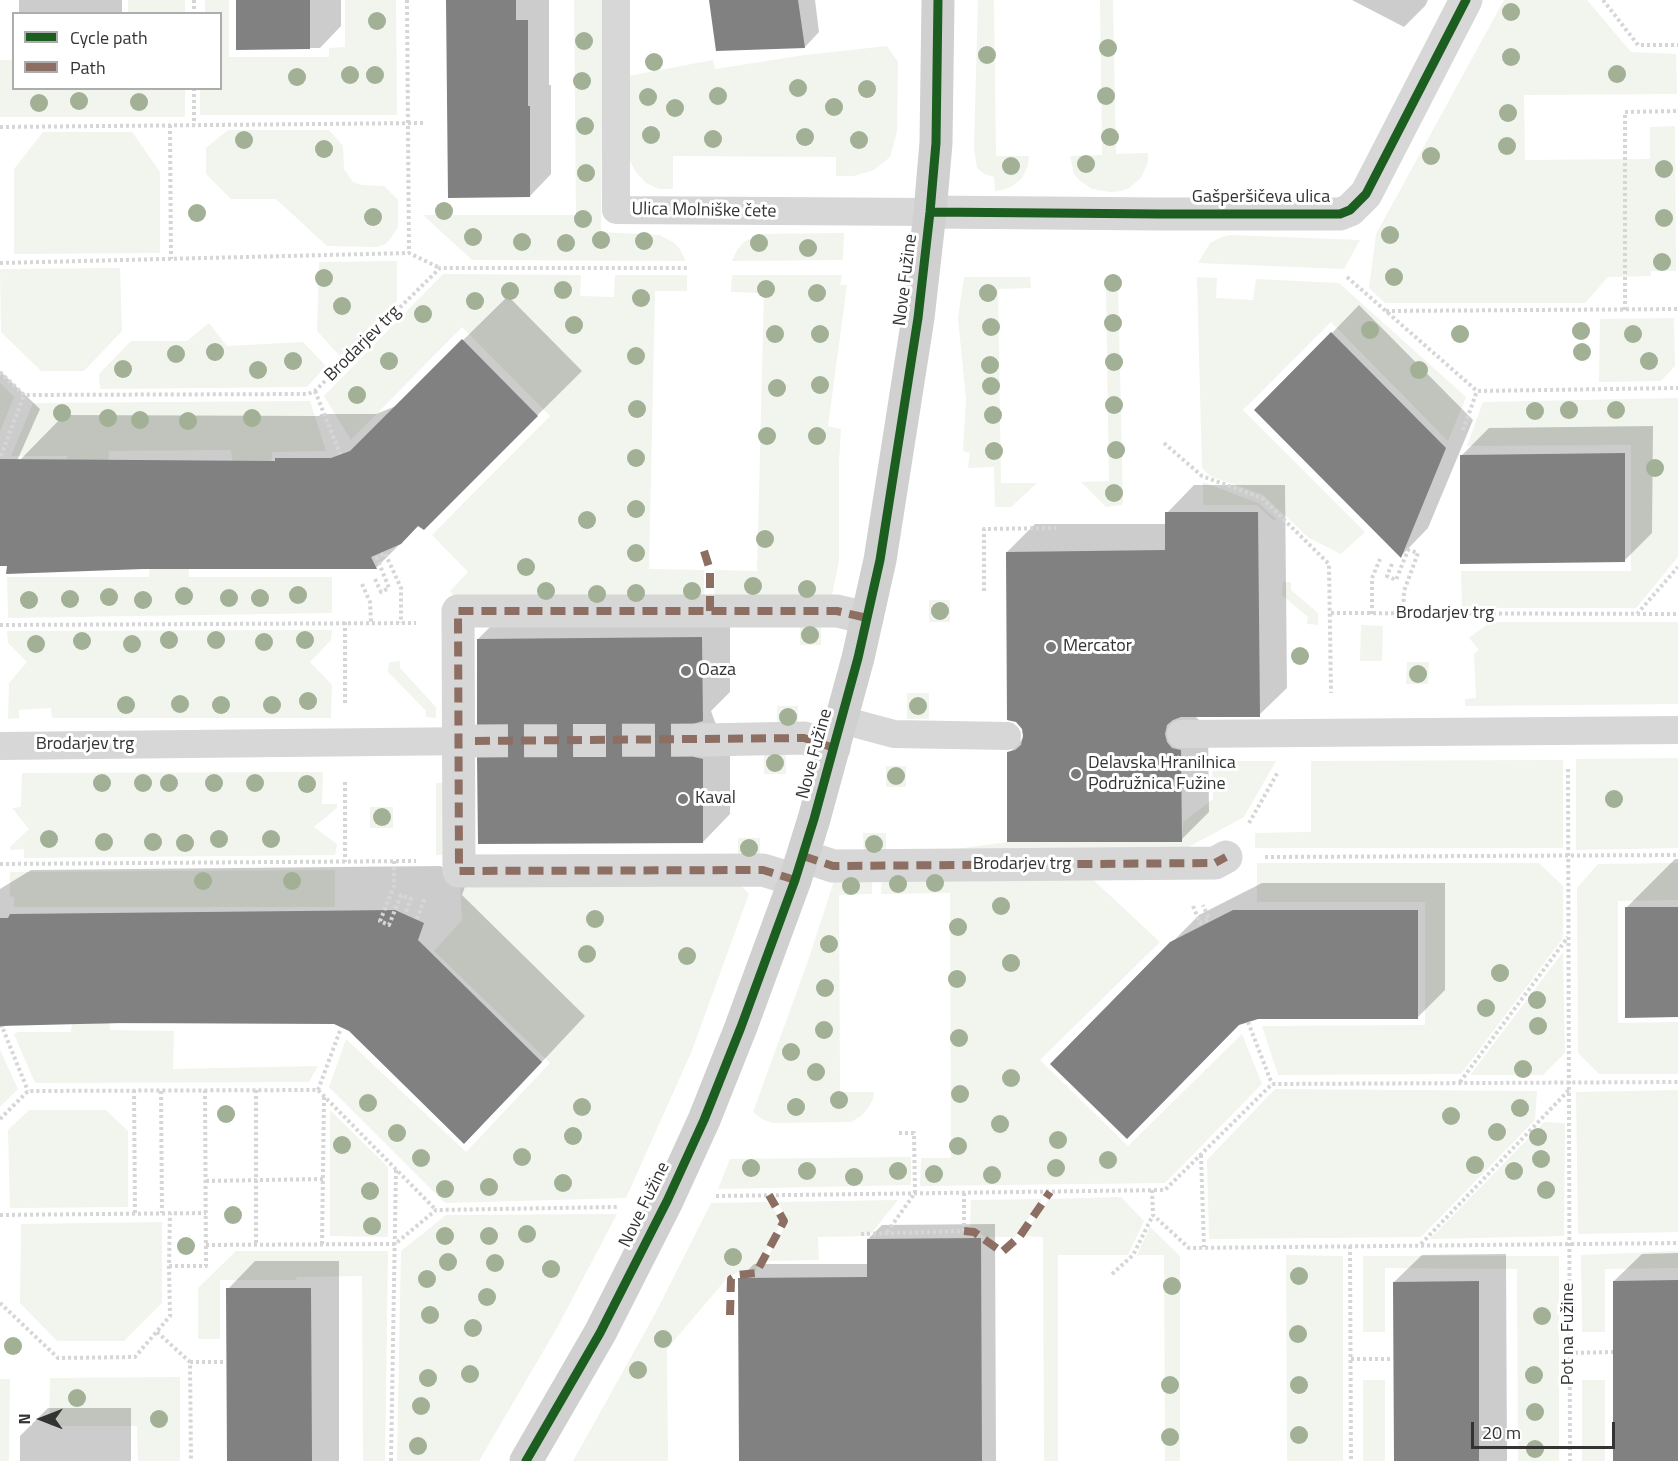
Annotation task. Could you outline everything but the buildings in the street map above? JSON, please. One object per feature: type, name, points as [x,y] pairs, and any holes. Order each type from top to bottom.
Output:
[{"type":"street","name":"Nove Fužine","points":[[526,1461],[600,1333],[667,1201],[704,1120],[741,1027],[799,868],[838,734],[880,560],[918,318],[936,143],[938,0]]},
{"type":"street","name":"Gašperšičeva ulica","points":[[930,212],[1340,214],[1350,210],[1366,194],[1466,0]]},
{"type":"street","points":[[459,861],[467,741],[458,611],[837,611],[867,618]]},
{"type":"street","points":[[703,740],[804,738],[838,734]]},
{"type":"street","name":"Brodarjev trg","points":[[459,861],[459,871],[763,870],[833,866],[1215,863],[1234,857]]},
{"type":"lane","name":"Ulica Molniške čete","points":[[616,0],[616,210],[930,212]]},
{"type":"lane","points":[[1181,734],[1678,730]]},
{"type":"lane","points":[[838,734],[1008,736]]},
{"type":"lane","name":"Brodarjev trg","points":[[0,746],[467,741]]},
{"type":"path","points":[[407,0],[409,253]]},
{"type":"path","points":[[1603,0],[1638,45],[1678,45]]},
{"type":"path","points":[[194,90],[194,124]]},
{"type":"path","points":[[1626,310],[1625,112],[1678,111]]},
{"type":"path","points":[[0,127],[423,123]]},
{"type":"path","points":[[170,125],[171,259]]},
{"type":"path","points":[[0,264],[409,253],[440,268],[687,268]]},
{"type":"path","points":[[1347,277],[1477,391],[1678,388]]},
{"type":"path","points":[[1386,311],[1678,309]]},
{"type":"path","points":[[0,372],[24,395],[1,456]]},
{"type":"path","points":[[315,391],[340,454]]},
{"type":"path","points":[[1463,430],[1477,391]]},
{"type":"path","points":[[1164,443],[1202,476],[1262,498],[1329,564],[1331,732]]},
{"type":"path","points":[[984,591],[984,529],[1056,528]]},
{"type":"path","points":[[1392,564],[1387,576],[1396,580],[1408,550],[1418,553],[1404,591],[1403,614]]},
{"type":"path","points":[[375,579],[381,592],[389,588],[377,558],[386,553],[401,588],[401,623]]},
{"type":"path","points":[[1372,614],[1372,578],[1380,559]]},
{"type":"path","points":[[1637,614],[1678,567]]},
{"type":"path","points":[[362,584],[370,602],[371,623]]},
{"type":"path","points":[[0,625],[459,624]]},
{"type":"path","points":[[1301,733],[1243,833],[1234,857],[1678,855]]},
{"type":"path","points":[[394,861],[394,886],[380,921],[389,925],[401,895],[411,899],[405,914]]},
{"type":"path","points":[[0,864],[459,861]]},
{"type":"path","points":[[417,919],[425,899]]},
{"type":"path","points":[[1460,1083],[1568,937]]},
{"type":"path","points":[[1248,1022],[1272,1084]]},
{"type":"path","points":[[318,1090],[341,1028]]},
{"type":"path","points":[[3,1029],[28,1091]]},
{"type":"path","points":[[706,1196],[1165,1190],[1272,1084],[1678,1082]]},
{"type":"path","points":[[134,1090],[135,1214]]},
{"type":"path","points":[[161,1090],[162,1213]]},
{"type":"path","points":[[169,1266],[206,1266],[205,1090]]},
{"type":"path","points":[[256,1090],[256,1244]]},
{"type":"path","points":[[0,1119],[28,1091],[318,1090],[436,1210]]},
{"type":"path","points":[[1420,1245],[1569,1090]]},
{"type":"path","points":[[322,1244],[324,1096]]},
{"type":"path","points":[[886,1233],[915,1193],[914,1133],[898,1133]]},
{"type":"path","points":[[1201,1155],[1204,1247]]},
{"type":"path","points":[[391,1461],[396,1168]]},
{"type":"path","points":[[206,1181],[322,1179]]},
{"type":"path","points":[[1112,1274],[1132,1255],[1153,1215],[1152,1190]]},
{"type":"path","points":[[861,1233],[964,1231],[964,1192]]},
{"type":"path","points":[[206,1245],[395,1244],[436,1210],[619,1207]]},
{"type":"path","points":[[0,1303],[58,1358],[135,1357],[170,1316],[170,1213]]},
{"type":"path","points":[[0,1215],[206,1213]]},
{"type":"path","points":[[1153,1215],[1189,1248],[1678,1243]]},
{"type":"path","points":[[1350,1246],[1351,1461]]},
{"type":"path","points":[[157,1332],[190,1362],[226,1362]]},
{"type":"path","points":[[1569,1353],[1613,1352]]},
{"type":"path","points":[[1351,1359],[1393,1359]]},
{"type":"path","points":[[190,1362],[191,1461]]},
{"type":"shaded area","points":[[128,0],[185,0],[185,12],[128,12]]},
{"type":"shaded area","points":[[205,0],[229,0],[229,57],[329,57],[329,48],[345,47],[345,0],[396,0],[397,115],[200,115],[200,90],[222,90],[222,12],[205,12]]},
{"type":"shaded area","points":[[574,0],[603,0],[601,232],[659,235],[673,242],[686,261],[472,260],[423,215],[576,215]]},
{"type":"shaded area","points":[[978,0],[994,0],[996,156],[1029,156],[1028,166],[1022,178],[1011,187],[995,191],[994,177],[984,174],[977,168],[974,148]]},
{"type":"shaded area","points":[[1100,0],[1113,0],[1116,154],[1148,153],[1148,162],[1141,178],[1129,188],[1110,192],[1092,189],[1079,180],[1074,174],[1070,156],[1102,155]]},
{"type":"shaded area","points":[[1504,0],[1587,0],[1631,52],[1676,54],[1677,94],[1524,95],[1525,160],[1650,159],[1650,127],[1675,126],[1676,271],[1651,271],[1651,276],[1608,277],[1585,303],[1385,303],[1369,288],[1376,234]]},
{"type":"shaded area","points":[[887,46],[898,62],[897,132],[890,157],[874,170],[854,176],[836,176],[836,157],[673,156],[673,189],[659,189],[646,183],[630,161],[628,76],[713,60],[715,69],[805,55]]},
{"type":"shaded area","points":[[0,60],[12,60],[12,90],[185,90],[185,117],[0,117]]},
{"type":"shaded area","points":[[228,130],[329,130],[343,146],[344,169],[353,182],[362,185],[384,186],[398,200],[398,227],[385,244],[377,247],[327,246],[276,199],[231,199],[206,174],[206,148]]},
{"type":"shaded area","points":[[43,132],[132,132],[160,172],[160,253],[14,254],[14,169]]},
{"type":"shaded area","points":[[844,233],[843,260],[732,261],[744,242],[759,234]]},
{"type":"shaded area","points":[[1229,235],[1360,240],[1344,269],[1198,263],[1210,243]]},
{"type":"shaded area","points":[[397,261],[397,301],[340,356],[317,331],[319,262]]},
{"type":"shaded area","points":[[120,268],[122,331],[84,371],[41,371],[1,332],[0,269]]},
{"type":"shaded area","points":[[443,274],[581,275],[580,296],[614,297],[615,275],[687,275],[687,291],[655,291],[649,569],[704,570],[704,602],[460,604],[450,591],[468,572],[432,535],[550,416],[462,327],[351,440],[324,396]]},
{"type":"shaded area","points":[[732,275],[842,275],[840,285],[847,285],[828,426],[841,429],[839,561],[831,600],[714,601],[715,570],[757,571],[764,293],[731,292]]},
{"type":"shaded area","points":[[964,277],[1030,277],[1031,288],[998,289],[1001,483],[1037,483],[1011,507],[995,507],[994,467],[968,468],[970,453],[963,451],[966,399],[958,318]]},
{"type":"shaded area","points":[[1197,277],[1217,278],[1216,298],[1253,300],[1256,279],[1339,283],[1466,397],[1448,441],[1331,322],[1243,410],[1365,532],[1341,554],[1309,538],[1263,495],[1210,476],[1202,468]]},
{"type":"shaded area","points":[[1118,286],[1123,502],[1122,505],[1106,507],[1081,482],[1109,481],[1106,288]]},
{"type":"shaded area","points":[[1674,318],[1675,366],[1661,381],[1599,382],[1600,319]]},
{"type":"shaded area","points":[[209,323],[227,346],[303,342],[326,366],[307,387],[100,389],[99,374],[131,341],[187,341]]},
{"type":"shaded area","points":[[0,383],[14,397],[0,432]]},
{"type":"shaded area","points":[[1678,398],[1678,557],[1636,608],[1462,608],[1461,571],[1631,571],[1631,445],[1467,446],[1483,402]]},
{"type":"shaded area","points":[[310,401],[326,451],[272,452],[271,469],[233,469],[231,450],[109,451],[108,472],[68,473],[67,456],[11,456],[33,403]]},
{"type":"shaded area","points":[[1203,482],[1258,503],[1276,519],[1274,521],[1257,505],[1203,505]]},
{"type":"shaded area","points":[[150,554],[189,554],[189,577],[332,577],[332,613],[8,618],[7,577],[149,577]]},
{"type":"shaded area","points":[[1283,582],[1291,582],[1291,590],[1318,613],[1318,625],[1307,624],[1308,617],[1282,595]]},
{"type":"shaded area","points":[[929,600],[950,600],[950,622],[929,622]]},
{"type":"shaded area","points":[[821,622],[821,645],[800,645],[800,623]]},
{"type":"shaded area","points":[[1490,622],[1678,622],[1678,704],[1465,706],[1465,699],[1476,698],[1474,654],[1479,650],[1469,638]]},
{"type":"shaded area","points":[[1361,625],[1383,626],[1382,661],[1360,661]]},
{"type":"shaded area","points":[[332,630],[331,640],[310,662],[332,685],[331,718],[52,718],[51,708],[19,710],[19,718],[8,719],[9,683],[27,662],[8,643],[7,631]]},
{"type":"shaded area","points":[[400,661],[400,668],[436,707],[436,718],[426,717],[426,711],[388,672],[389,662]]},
{"type":"shaded area","points":[[1407,662],[1429,662],[1428,684],[1406,684]]},
{"type":"shaded area","points":[[907,693],[929,693],[929,719],[907,719]]},
{"type":"shaded area","points":[[777,706],[798,706],[798,727],[777,727]]},
{"type":"shaded area","points":[[764,752],[786,752],[786,774],[764,774]]},
{"type":"shaded area","points":[[1678,758],[1678,848],[1576,850],[1576,759]]},
{"type":"shaded area","points":[[1563,760],[1563,848],[1255,848],[1255,833],[1311,832],[1311,761]]},
{"type":"shaded area","points":[[1212,761],[1276,761],[1244,817],[1181,851],[920,854],[1007,842],[1182,841],[1183,822],[1213,799]]},
{"type":"shaded area","points":[[886,766],[906,766],[906,787],[886,787]]},
{"type":"shaded area","points":[[323,772],[322,804],[337,804],[337,808],[314,827],[337,844],[335,855],[24,858],[24,849],[10,850],[10,847],[29,829],[12,808],[21,807],[22,773]]},
{"type":"shaded area","points":[[436,783],[447,783],[447,855],[436,855]]},
{"type":"shaded area","points":[[370,807],[393,807],[393,828],[370,828]]},
{"type":"shaded area","points":[[863,833],[886,833],[886,854],[864,854]]},
{"type":"shaded area","points":[[738,838],[760,838],[760,860],[738,860]]},
{"type":"shaded area","points":[[1257,863],[1539,863],[1563,886],[1563,938],[1461,1074],[1278,1075],[1262,1026],[1425,1025],[1425,902],[1257,902]]},
{"type":"shaded area","points":[[1678,863],[1678,900],[1618,901],[1618,1023],[1678,1022],[1678,1074],[1599,1074],[1578,1053],[1577,888],[1598,864]]},
{"type":"shaded area","points":[[335,870],[335,907],[14,907],[14,897],[10,896],[10,872]]},
{"type":"shaded area","points":[[1088,875],[1160,942],[1040,1060],[1128,1146],[1242,1034],[1262,1084],[1165,1183],[920,1186],[921,1158],[951,1158],[950,893],[881,894],[882,876]]},
{"type":"shaded area","points":[[872,876],[872,894],[839,895],[840,1092],[874,1092],[873,1099],[861,1116],[851,1122],[773,1123],[762,1119],[753,1112],[808,961],[835,878]]},
{"type":"shaded area","points":[[736,880],[749,894],[691,1053],[626,1198],[445,1203],[329,1087],[346,1039],[466,1152],[550,1063],[434,951],[462,920],[460,881]]},
{"type":"shaded area","points":[[1563,952],[1565,1053],[1543,1075],[1470,1075]]},
{"type":"shaded area","points":[[73,1015],[110,1015],[110,1030],[174,1031],[173,1069],[318,1066],[309,1082],[35,1083],[14,1034],[18,1032],[71,1032]]},
{"type":"shaded area","points":[[0,1050],[18,1089],[0,1107]]},
{"type":"shaded area","points":[[1275,1089],[1537,1091],[1535,1120],[1421,1237],[1209,1239],[1207,1160]]},
{"type":"shaded area","points":[[1678,1090],[1678,1232],[1578,1234],[1576,1092]]},
{"type":"shaded area","points":[[29,1110],[106,1110],[128,1131],[128,1207],[10,1208],[8,1130]]},
{"type":"shaded area","points":[[330,1110],[388,1167],[388,1237],[330,1236]]},
{"type":"shaded area","points":[[1544,1122],[1565,1123],[1564,1236],[1430,1239]]},
{"type":"shaded area","points":[[911,1157],[911,1185],[718,1189],[730,1159]]},
{"type":"shaded area","points":[[1121,1197],[1144,1221],[1128,1255],[1058,1255],[1058,1461],[1044,1461],[1043,1237],[1023,1236],[1049,1199]]},
{"type":"shaded area","points":[[1042,1199],[1015,1237],[985,1237],[970,1226],[971,1200]]},
{"type":"shaded area","points":[[898,1200],[869,1236],[818,1237],[819,1260],[766,1261],[788,1220],[777,1202]]},
{"type":"shaded area","points":[[769,1202],[782,1221],[755,1272],[738,1272],[728,1277],[667,1349],[668,1461],[573,1461],[655,1314],[711,1203]]},
{"type":"shaded area","points":[[617,1214],[558,1326],[479,1461],[397,1461],[401,1251],[446,1215]]},
{"type":"shaded area","points":[[162,1222],[162,1303],[124,1341],[57,1341],[20,1303],[21,1224]]},
{"type":"shaded area","points":[[1150,1227],[1180,1256],[1180,1461],[1165,1461],[1164,1255],[1137,1255]]},
{"type":"shaded area","points":[[236,1251],[388,1251],[385,1461],[363,1461],[362,1276],[297,1277],[296,1280],[220,1280],[220,1339],[198,1339],[198,1288]]},
{"type":"shaded area","points":[[1678,1251],[1678,1268],[1605,1269],[1605,1332],[1582,1332],[1581,1255]]},
{"type":"shaded area","points":[[1286,1255],[1343,1256],[1343,1461],[1287,1461]]},
{"type":"shaded area","points":[[1363,1256],[1559,1256],[1559,1461],[1518,1461],[1517,1269],[1385,1268],[1385,1332],[1363,1332]]},
{"type":"shaded area","points":[[180,1377],[180,1461],[138,1461],[137,1426],[49,1426],[50,1378]]},
{"type":"shaded area","points":[[0,1379],[10,1379],[9,1461],[0,1461]]},
{"type":"shaded area","points":[[1363,1380],[1385,1380],[1385,1461],[1363,1461]]},
{"type":"shaded area","points":[[1582,1380],[1605,1380],[1605,1461],[1582,1461]]},
{"type":"tunnel","points":[[475,741],[703,740]]},
{"type":"marked path","points":[[704,551],[710,570],[710,611]]},
{"type":"marked path","points":[[795,880],[763,870],[459,871],[458,611],[837,611],[867,618]]},
{"type":"marked path","points":[[475,741],[804,738],[834,748]]},
{"type":"marked path","points":[[803,856],[833,866],[1215,863],[1226,857]]},
{"type":"marked path","points":[[964,1231],[974,1232],[1002,1252],[1020,1236],[1050,1192]]},
{"type":"marked path","points":[[730,1315],[731,1279],[737,1275],[756,1273],[784,1221],[769,1195]]},
{"type":"cycle path","points":[[526,1461],[600,1333],[667,1201],[704,1120],[795,880],[814,819],[858,658],[880,560],[918,318],[936,143],[938,0]]},
{"type":"cycle path","points":[[930,212],[1340,214],[1350,210],[1366,194],[1466,0]]},
{"type":"place","name":"Mercator","points":[[1051,647]]},
{"type":"place","name":"Oaza","points":[[686,671]]},
{"type":"place","name":"Delavska Hranilnica Podružnica Fužine","points":[[1076,774]]},
{"type":"place","name":"Kaval","points":[[683,799]]}]
